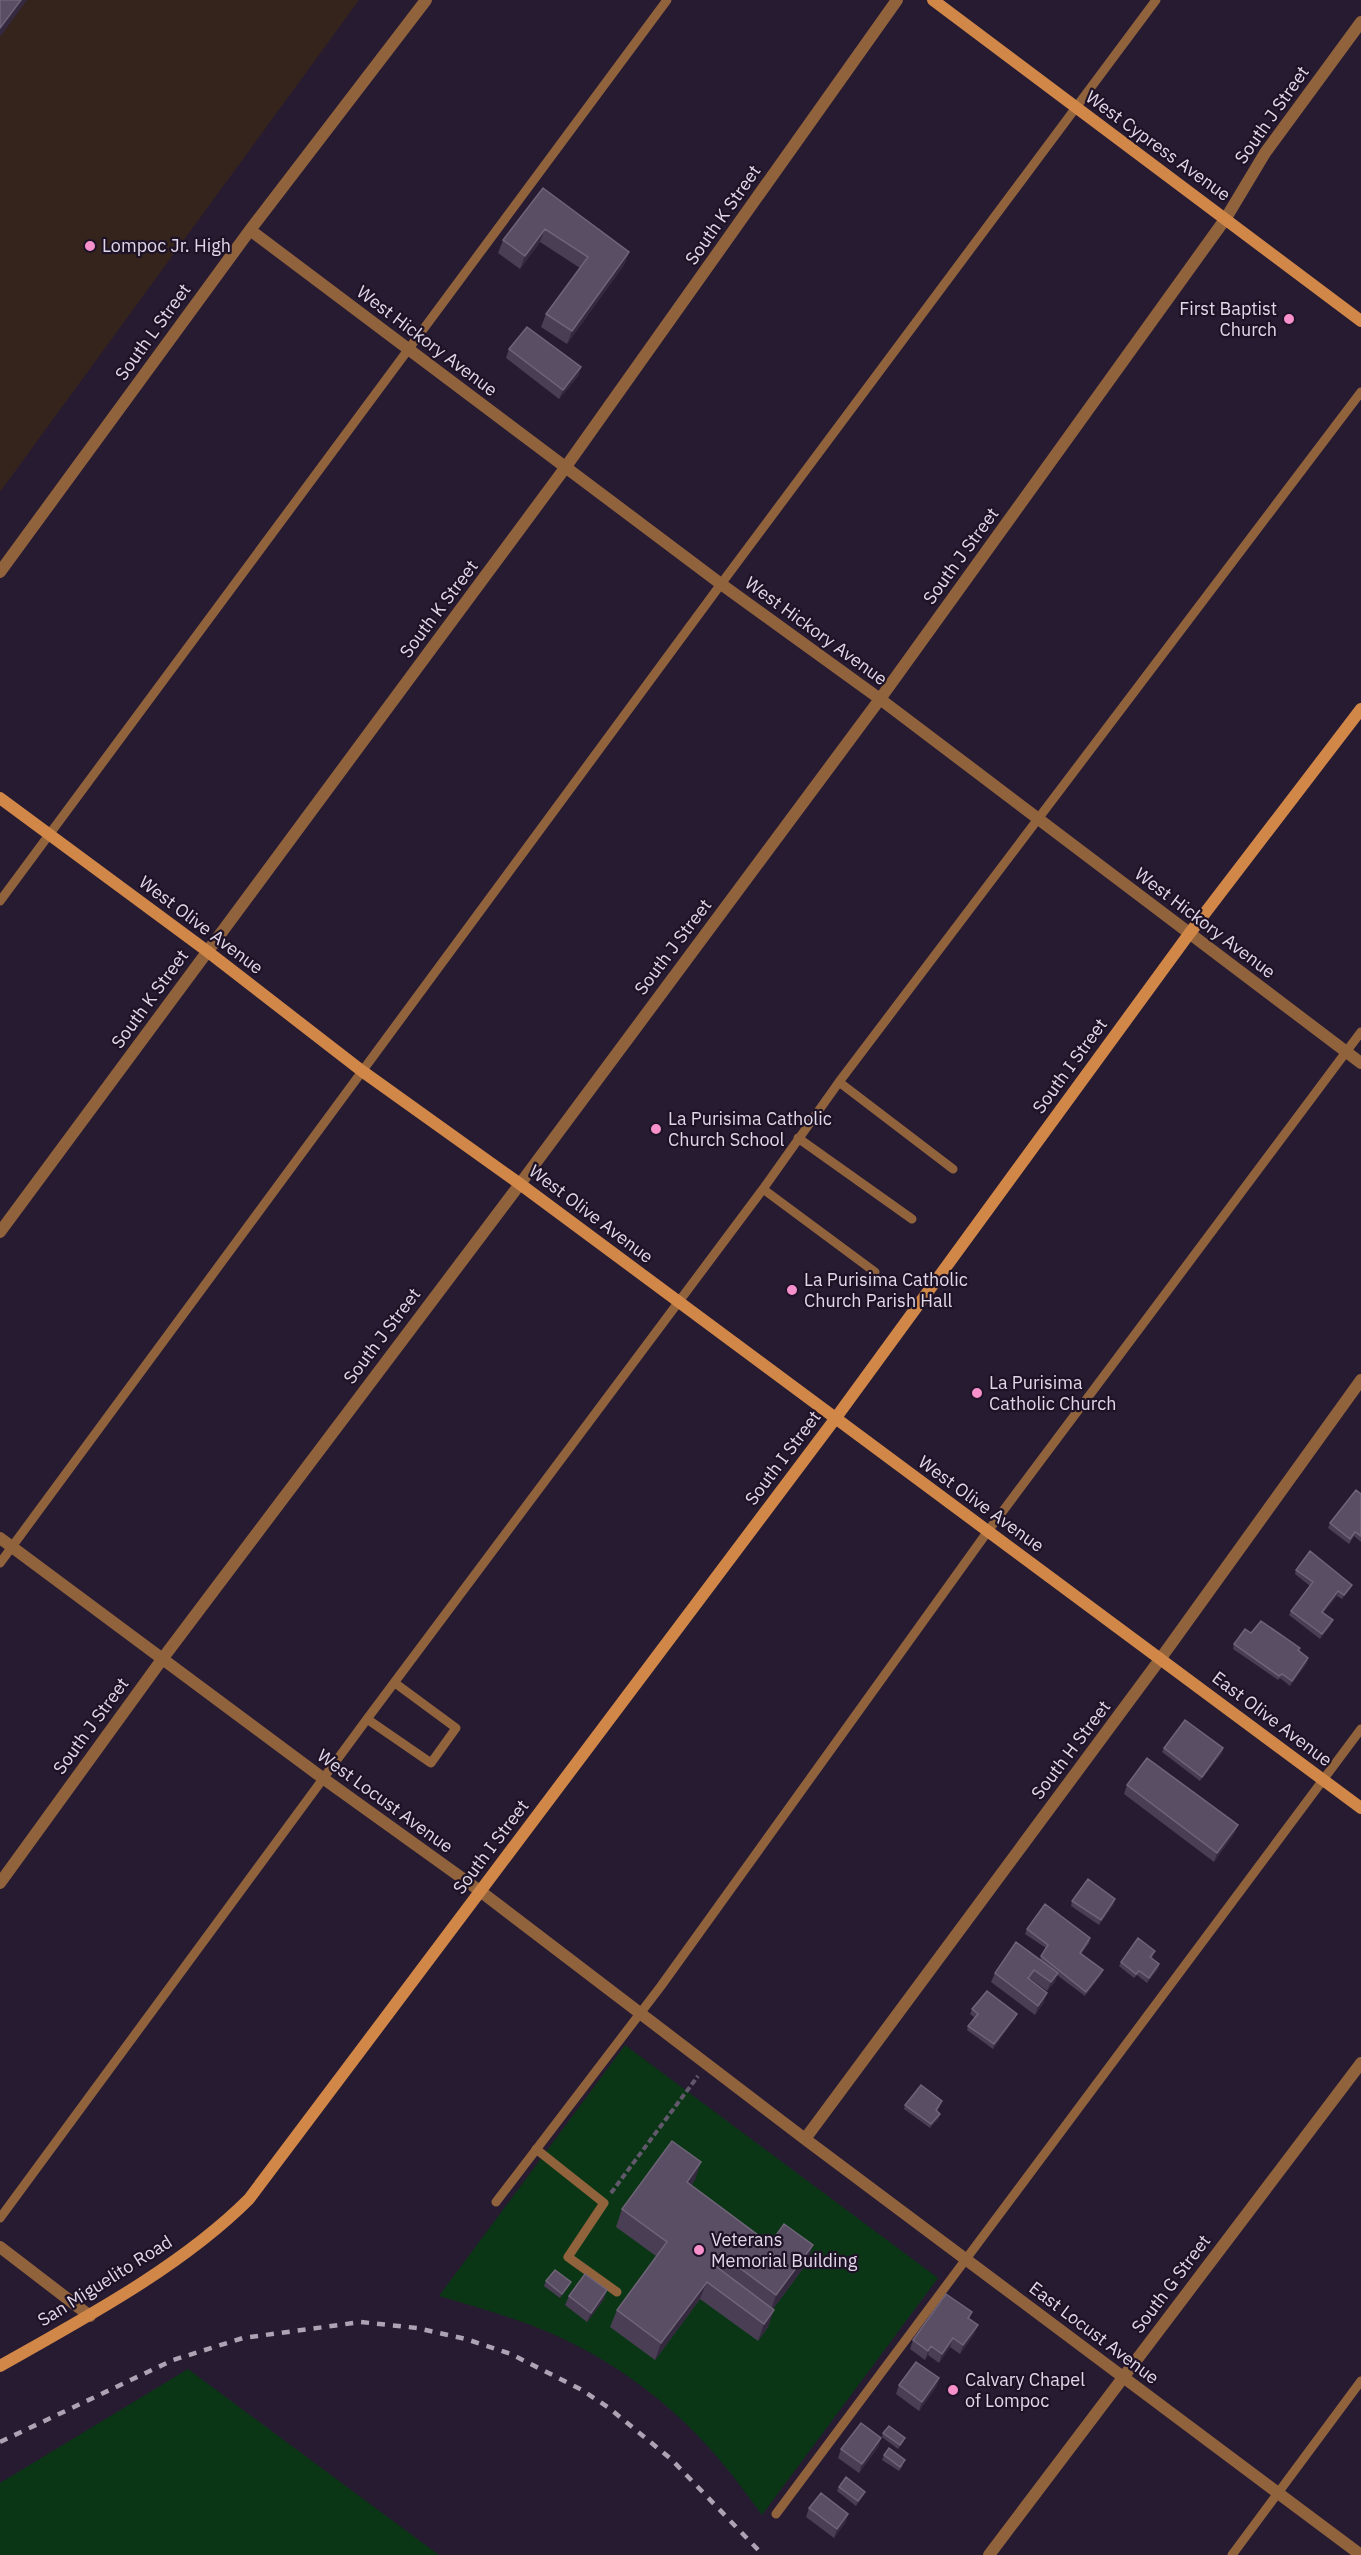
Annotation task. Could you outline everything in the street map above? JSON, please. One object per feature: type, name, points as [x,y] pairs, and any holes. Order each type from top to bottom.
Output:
[{"type":"street","name":"South L Street","points":[[0,572],[250,230],[426,0]]},
{"type":"street","name":"South K Street","points":[[0,1232],[565,468],[897,0]]},
{"type":"street","name":"West Cypress Avenue","points":[[933,0],[1361,321]]},
{"type":"street","name":"South J Street","points":[[0,1883],[163,1658],[520,1184],[880,699],[1226,218],[1264,153],[1361,22]]},
{"type":"street","name":"West Hickory Avenue","points":[[250,230],[565,468],[880,699],[1361,1063]]},
{"type":"street","name":"South I Street","points":[[226,2222],[249,2199],[835,1419],[1189,934],[1361,709]]},
{"type":"street","name":"West Olive Avenue","points":[[0,798],[207,951],[362,1071],[520,1184],[1161,1658]]},
{"type":"street","name":"South H Street","points":[[805,2139],[1161,1658],[1361,1380]]},
{"type":"street","name":"West Locust Avenue","points":[[0,1538],[324,1779],[480,1891],[805,2139]]},
{"type":"street","name":"East Olive Avenue","points":[[1161,1658],[1361,1808]]},
{"type":"street","name":"South G Street","points":[[989,2555],[1361,2063]]},
{"type":"street","name":"East Locust Avenue","points":[[805,2139],[966,2258],[1122,2378],[1361,2554]]},
{"type":"street","name":"San Miguelito Road","points":[[0,2366],[90,2316],[226,2222]]},
{"type":"street","points":[[0,2247],[90,2316]]},
{"type":"lane","points":[[0,901],[667,0]]},
{"type":"lane","points":[[0,1563],[721,584],[1156,0]]},
{"type":"lane","points":[[0,2218],[367,1719],[763,1189],[839,1082],[1361,392]]},
{"type":"lane","points":[[496,2202],[639,2013],[987,1531],[1361,1032]]},
{"type":"lane","points":[[839,1082],[953,1169]]},
{"type":"lane","points":[[798,1138],[912,1220]]},
{"type":"lane","points":[[763,1189],[875,1272]]},
{"type":"lane","points":[[367,1719],[431,1763],[456,1728],[395,1683]]},
{"type":"lane","points":[[776,2514],[1361,1729]]},
{"type":"lane","points":[[536,2149],[604,2203],[568,2257],[617,2292]]},
{"type":"lane","points":[[1232,2555],[1361,2381]]},
{"type":"path","points":[[604,2203],[706,2064]]},
{"type":"shaded area","name":"Lompoc Jr. High","points":[[0,0],[359,0],[0,492]]},
{"type":"green space","points":[[625,2045],[938,2278],[762,2515],[705,2443],[665,2405],[621,2371],[573,2343],[548,2332],[439,2296]]},
{"type":"green space","points":[[188,2369],[439,2555],[0,2555],[0,2483]]},
{"type":"building","points":[[0,0],[21,0],[0,28]]},
{"type":"building","points":[[543,188],[629,252],[572,331],[546,314],[588,257],[545,229],[525,256],[503,240]]},
{"type":"building","points":[[527,327],[581,367],[563,390],[509,349]]},
{"type":"building","points":[[1356,1490],[1361,1494],[1361,1536],[1355,1532],[1350,1539],[1330,1523]]},
{"type":"building","points":[[1310,1551],[1352,1585],[1344,1595],[1338,1591],[1322,1612],[1333,1620],[1322,1634],[1291,1611],[1313,1582],[1296,1570]]},
{"type":"building","points":[[1261,1621],[1300,1648],[1298,1650],[1308,1658],[1292,1681],[1282,1674],[1279,1676],[1234,1644],[1245,1629],[1251,1633]]},
{"type":"building","points":[[1185,1720],[1223,1748],[1202,1777],[1164,1748]]},
{"type":"building","points":[[1147,1758],[1238,1825],[1217,1853],[1127,1785]]},
{"type":"building","points":[[1088,1879],[1115,1899],[1101,1920],[1072,1901]]},
{"type":"building","points":[[1045,1904],[1090,1938],[1080,1953],[1103,1970],[1086,1992],[1041,1956],[1048,1945],[1027,1929]]},
{"type":"building","points":[[1138,1938],[1155,1951],[1150,1957],[1159,1964],[1149,1978],[1139,1971],[1136,1974],[1121,1962]]},
{"type":"building","points":[[1016,1942],[1058,1973],[1051,1982],[1034,1970],[1028,1978],[1047,1993],[1038,2006],[995,1973]]},
{"type":"building","points":[[987,1991],[1017,2014],[994,2044],[968,2026],[978,2014],[972,2009]]},
{"type":"building","points":[[921,2085],[942,2101],[936,2110],[940,2114],[931,2124],[905,2105]]},
{"type":"building","name":"Veterans Memorial Building","points":[[672,2141],[701,2162],[687,2182],[770,2244],[784,2224],[813,2245],[776,2295],[725,2257],[717,2267],[774,2310],[764,2324],[707,2282],[661,2343],[617,2310],[667,2242],[622,2209]]},
{"type":"building","points":[[555,2270],[571,2282],[562,2294],[546,2281]]},
{"type":"building","points":[[585,2274],[607,2290],[591,2313],[569,2296]]},
{"type":"building","points":[[946,2294],[972,2312],[968,2318],[978,2325],[963,2345],[953,2338],[942,2354],[931,2346],[928,2351],[913,2340]]},
{"type":"building","points":[[916,2362],[939,2378],[922,2402],[899,2385]]},
{"type":"building","points":[[861,2423],[881,2438],[862,2464],[841,2449]]},
{"type":"building","points":[[889,2426],[905,2438],[900,2445],[883,2433]]},
{"type":"building","points":[[889,2448],[905,2460],[900,2467],[884,2455]]},
{"type":"building","points":[[846,2477],[865,2492],[858,2501],[839,2487]]},
{"type":"building","points":[[821,2493],[848,2514],[837,2529],[809,2508]]},
{"type":"railway","points":[[0,2442],[173,2360],[243,2338],[361,2322],[417,2328],[466,2339],[511,2354],[582,2390],[609,2408],[671,2459],[763,2555]]},
{"type":"place","name":"Lompoc Jr. High","points":[[90,246]]},
{"type":"place","name":"First Baptist Church","points":[[1289,319]]},
{"type":"place","name":"La Purisima Catholic Church School","points":[[656,1129]]},
{"type":"place","name":"La Purisima Catholic Church Parish Hall","points":[[792,1290]]},
{"type":"place","name":"La Purisima Catholic Church","points":[[977,1393]]},
{"type":"place","name":"Veterans Memorial Building","points":[[699,2250]]},
{"type":"place","name":"Calvary Chapel of Lompoc","points":[[953,2390]]}]
